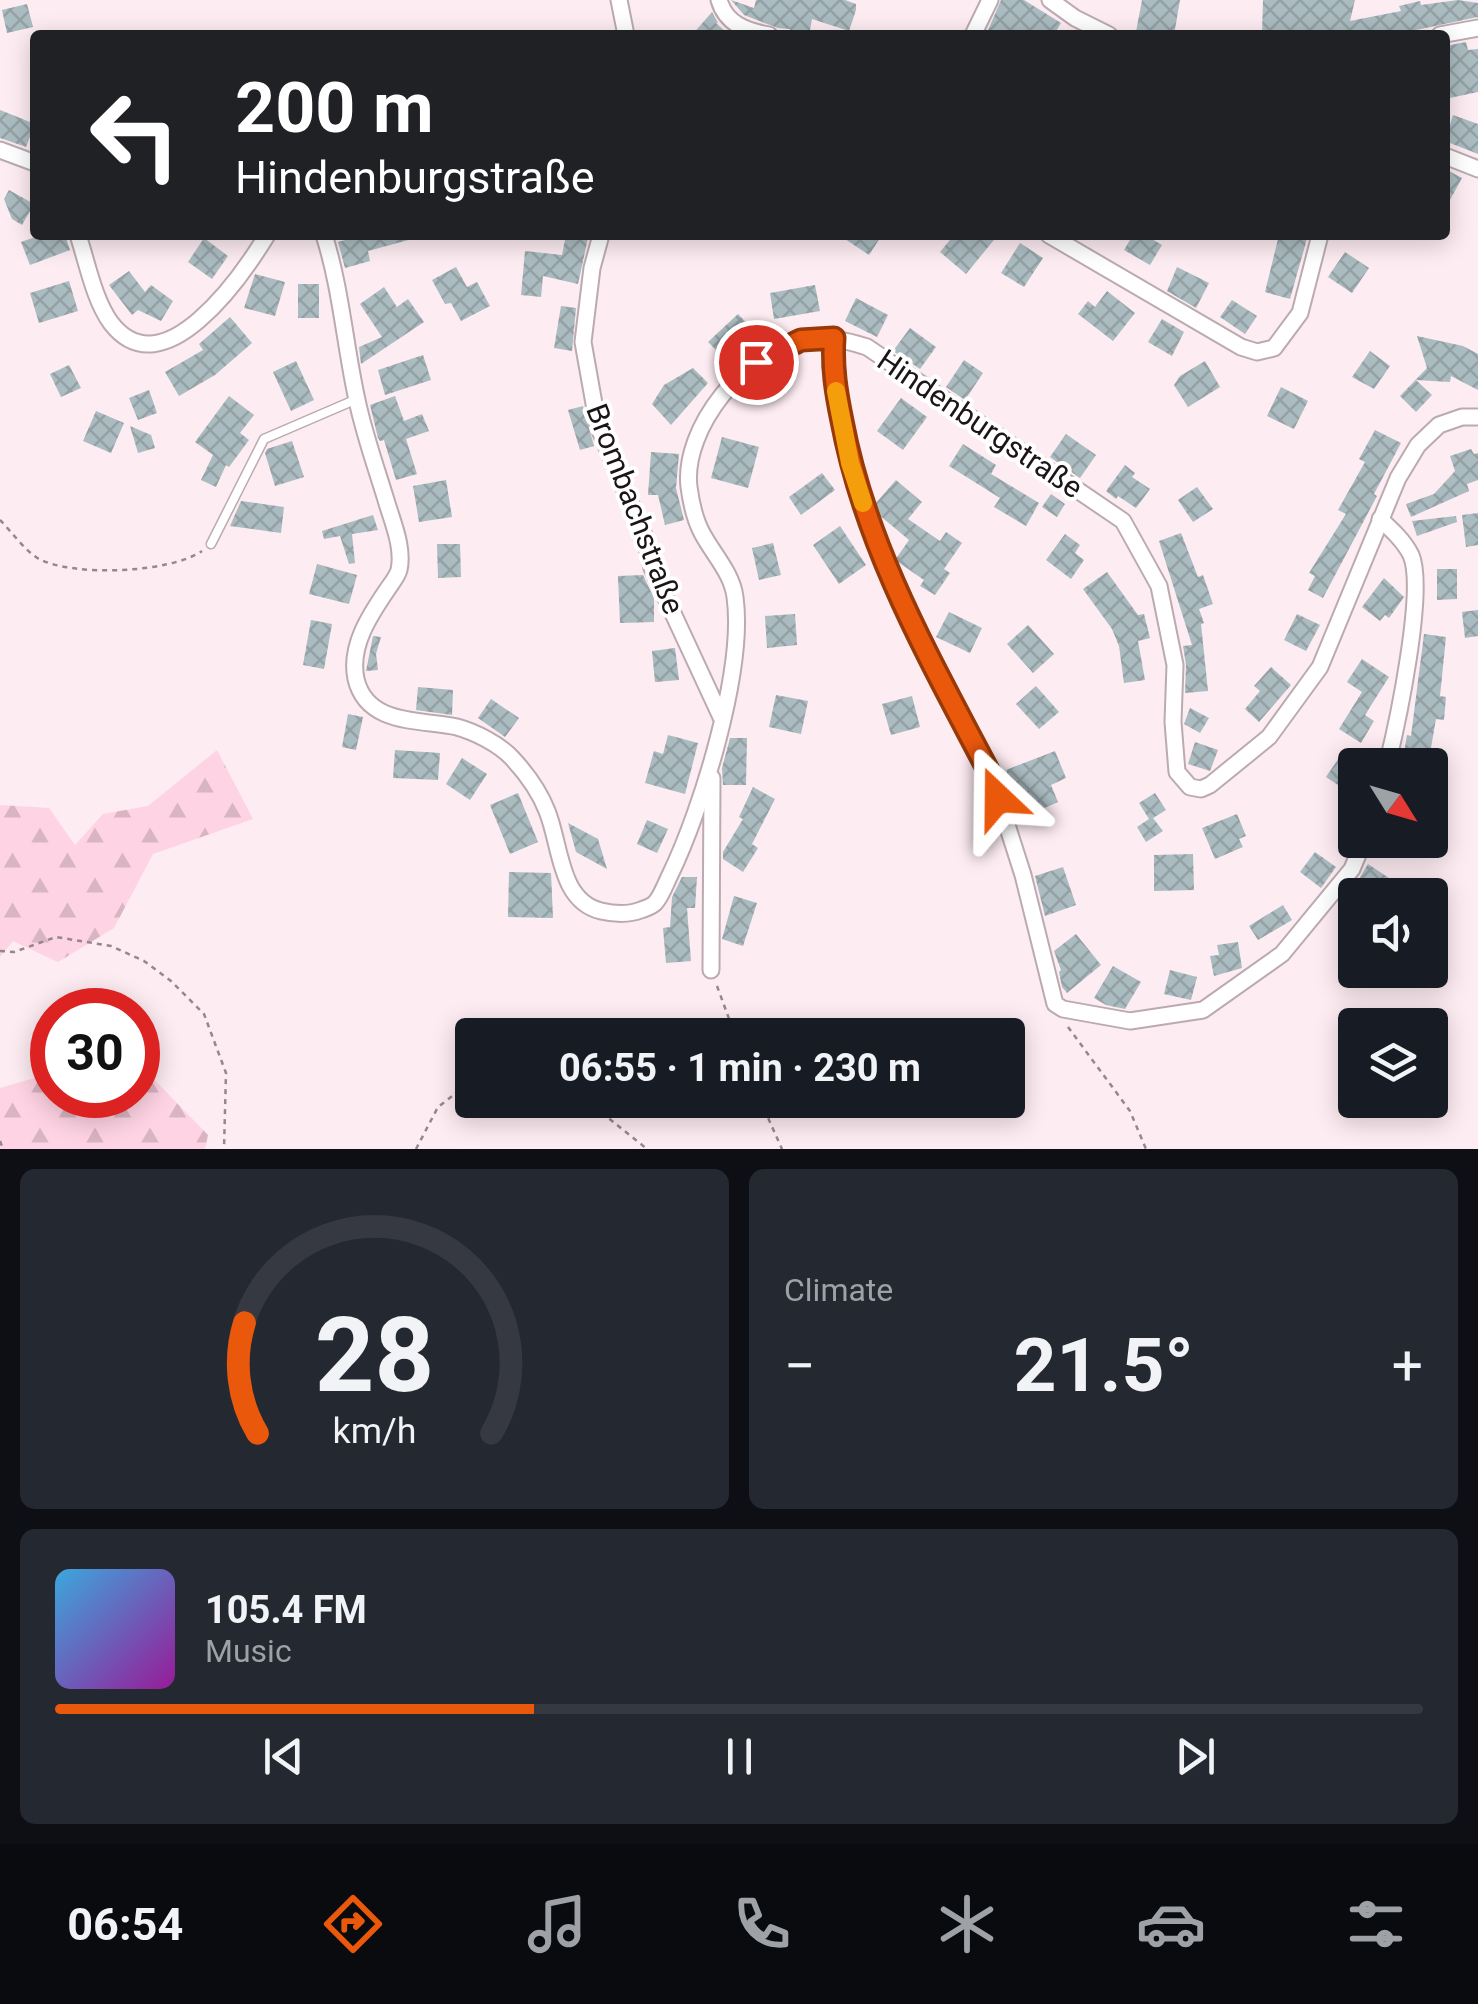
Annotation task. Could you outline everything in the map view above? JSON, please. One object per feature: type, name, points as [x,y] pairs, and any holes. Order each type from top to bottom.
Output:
[{"type":"street","points":[[619,0],[625,30]]},
{"type":"street","points":[[719,0],[720,8],[744,30]]},
{"type":"street","points":[[976,30],[990,0]]},
{"type":"street","points":[[1050,0],[1099,30]]},
{"type":"street","points":[[1450,33],[1478,28]]},
{"type":"street","points":[[0,150],[30,161]]},
{"type":"street","points":[[1450,158],[1478,169]]},
{"type":"street","points":[[80,240],[108,319],[121,334],[138,343],[156,344],[186,330],[230,292],[264,240]]},
{"type":"street","points":[[325,240],[357,400],[399,545],[399,572],[364,624],[356,680],[366,699],[381,713],[414,723],[458,727],[498,746],[512,759],[540,797],[556,836],[565,876],[577,898],[590,908],[615,914],[638,911],[656,903],[694,819],[712,759],[736,633],[732,584],[700,530],[694,512],[688,482],[696,441],[710,411],[756,362],[801,340],[834,338],[832,367],[850,463],[876,544],[890,579],[991,776],[1028,893],[1054,1004],[1130,1021],[1203,1010],[1282,954],[1352,869],[1357,858]]},
{"type":"street","name":"Brombachstraße","points":[[599,240],[584,342],[598,426],[644,535],[652,568],[721,717]]},
{"type":"street","points":[[1058,240],[1241,347],[1257,352],[1274,348],[1300,313],[1319,240]]},
{"type":"street","name":"Hindenburgstraße","points":[[834,338],[866,347],[1123,521],[1159,586],[1176,665],[1173,722],[1177,772],[1190,787],[1201,789],[1269,737],[1320,667],[1398,478],[1418,445],[1439,425],[1462,417],[1478,417]]},
{"type":"street","points":[[1380,519],[1411,556],[1416,576],[1390,748]]},
{"type":"street","points":[[711,970],[712,759]]},
{"type":"lane","points":[[211,544],[264,439],[357,400]]},
{"type":"path","points":[[0,520],[38,558],[68,568],[117,570],[188,560],[211,544]]},
{"type":"path","points":[[0,952],[14,952],[56,936],[111,946],[144,961],[171,981],[204,1014],[226,1073],[224,1149]]},
{"type":"path","points":[[711,970],[729,1018]]},
{"type":"path","points":[[1054,1004],[1073,1037],[1130,1112],[1146,1149]]},
{"type":"path","points":[[416,1149],[438,1107],[455,1094]]},
{"type":"path","points":[[609,1118],[648,1149]]},
{"type":"path","points":[[768,1118],[782,1149]]},
{"type":"path","points":[[0,1141],[3,1149]]},
{"type":"green space","points":[[217,750],[253,819],[153,854],[114,928],[58,962],[13,941],[0,957],[0,805],[49,808],[75,845],[103,814],[148,806]]},
{"type":"green space","points":[[30,1079],[30,1118],[160,1118],[160,1086],[208,1135],[205,1149],[0,1149],[0,1088]]},
{"type":"building","points":[[731,0],[754,8],[756,0],[845,0],[856,4],[849,30],[812,19],[810,30],[790,30],[744,15]]},
{"type":"building","points":[[1001,0],[1024,0],[1061,23],[1057,30],[988,30]]},
{"type":"building","points":[[1142,0],[1180,0],[1175,30],[1136,30]]},
{"type":"building","points":[[1263,0],[1355,0],[1350,21],[1401,11],[1399,6],[1420,1],[1421,5],[1458,0],[1478,3],[1478,17],[1416,30],[1262,30]]},
{"type":"building","points":[[27,4],[33,27],[7,33],[2,10]]},
{"type":"building","points":[[712,12],[724,30],[696,30]]},
{"type":"building","points":[[1466,42],[1468,50],[1478,49],[1478,92],[1450,98],[1450,45]]},
{"type":"building","points":[[0,110],[30,122],[26,147],[0,138]]},
{"type":"building","points":[[1453,115],[1478,124],[1478,154],[1450,143]]},
{"type":"building","points":[[1450,172],[1462,178],[1450,200]]},
{"type":"building","points":[[9,190],[30,202],[30,211],[22,225],[12,219],[4,199]]},
{"type":"building","points":[[67,240],[70,250],[30,265],[21,242]]},
{"type":"building","points":[[203,240],[228,256],[212,279],[188,262]]},
{"type":"building","points":[[408,240],[368,251],[370,261],[345,268],[338,242]]},
{"type":"building","points":[[565,240],[588,240],[578,284],[543,276],[541,297],[521,295],[525,251],[562,255]]},
{"type":"building","points":[[846,240],[879,240],[869,255]]},
{"type":"building","points":[[950,240],[994,240],[966,274],[940,252]]},
{"type":"building","points":[[1130,240],[1154,240],[1162,245],[1150,265],[1124,250]]},
{"type":"building","points":[[1278,240],[1307,240],[1290,299],[1265,292]]},
{"type":"building","points":[[1020,243],[1043,258],[1024,287],[1001,273]]},
{"type":"building","points":[[1345,252],[1369,268],[1352,293],[1328,277]]},
{"type":"building","points":[[456,267],[467,287],[477,282],[490,306],[461,321],[451,303],[445,304],[432,280]]},
{"type":"building","points":[[1177,267],[1209,283],[1196,308],[1167,291]]},
{"type":"building","points":[[129,271],[145,292],[151,285],[173,301],[161,321],[138,310],[132,315],[109,285]]},
{"type":"building","points":[[255,274],[285,282],[275,316],[244,308]]},
{"type":"building","points":[[69,281],[78,311],[39,323],[30,293]]},
{"type":"building","points":[[298,284],[319,284],[319,318],[298,318]]},
{"type":"building","points":[[815,285],[820,311],[774,319],[770,293]]},
{"type":"building","points":[[384,287],[397,307],[408,299],[424,322],[361,364],[359,347],[382,337],[360,304]]},
{"type":"building","points":[[1107,291],[1135,313],[1113,341],[1078,314],[1088,301],[1095,307]]},
{"type":"building","points":[[856,298],[888,315],[877,337],[845,321]]},
{"type":"building","points":[[1232,300],[1257,316],[1245,334],[1220,317]]},
{"type":"building","points":[[561,306],[576,308],[572,351],[554,348]]},
{"type":"building","points":[[738,314],[764,341],[733,367],[708,342]]},
{"type":"building","points":[[230,317],[252,343],[215,375],[179,396],[165,372],[203,350],[199,344]]},
{"type":"building","points":[[1162,319],[1184,332],[1172,356],[1148,342]]},
{"type":"building","points":[[910,328],[936,347],[920,369],[893,351]]},
{"type":"building","points":[[1417,336],[1463,346],[1478,354],[1478,390],[1451,376],[1450,382],[1416,380],[1432,395],[1416,412],[1400,396],[1427,368]]},
{"type":"building","points":[[1370,351],[1390,366],[1374,389],[1352,377]]},
{"type":"building","points":[[423,355],[431,380],[385,395],[378,370]]},
{"type":"building","points":[[964,360],[983,373],[965,400],[946,387]]},
{"type":"building","points":[[296,361],[314,400],[291,411],[273,372]]},
{"type":"building","points":[[1205,361],[1220,387],[1188,407],[1174,385],[1180,376]]},
{"type":"building","points":[[69,365],[81,388],[61,397],[50,374]]},
{"type":"building","points":[[693,368],[708,383],[671,425],[652,404],[664,385]]},
{"type":"building","points":[[1281,387],[1308,401],[1294,429],[1267,416]]},
{"type":"building","points":[[149,390],[157,413],[138,420],[129,398]]},
{"type":"building","points":[[229,396],[254,415],[240,433],[249,440],[229,467],[226,465],[216,487],[201,480],[213,455],[195,442]]},
{"type":"building","points":[[395,396],[404,421],[422,414],[429,431],[406,439],[417,474],[396,480],[384,440],[378,438],[370,405]]},
{"type":"building","points":[[901,398],[927,417],[903,450],[877,431]]},
{"type":"building","points":[[583,406],[594,446],[580,450],[568,410]]},
{"type":"building","points":[[96,411],[124,423],[111,453],[83,441]]},
{"type":"building","points":[[130,426],[151,435],[155,448],[138,453]]},
{"type":"building","points":[[1375,430],[1401,443],[1323,598],[1308,590],[1315,576],[1309,573],[1346,514],[1338,510],[1365,462],[1359,459]]},
{"type":"building","points":[[1066,434],[1096,455],[1080,478],[1050,457]]},
{"type":"building","points":[[722,437],[759,447],[748,488],[711,478]]},
{"type":"building","points":[[292,441],[304,477],[275,486],[265,453]]},
{"type":"building","points":[[963,444],[996,465],[991,474],[1039,503],[1026,526],[994,507],[1000,498],[949,466]]},
{"type":"building","points":[[1471,449],[1478,453],[1478,480],[1467,484],[1469,491],[1411,517],[1406,504],[1434,494],[1455,471],[1450,456]]},
{"type":"building","points":[[651,452],[679,454],[676,488],[684,520],[665,525],[658,495],[648,495]]},
{"type":"building","points":[[1125,465],[1135,473],[1132,477],[1150,489],[1136,508],[1106,491]]},
{"type":"building","points":[[822,473],[835,490],[801,515],[789,497]]},
{"type":"building","points":[[446,480],[452,517],[419,522],[413,486]]},
{"type":"building","points":[[896,480],[922,502],[908,519],[940,541],[946,532],[962,543],[944,569],[950,573],[935,595],[920,586],[924,580],[895,560],[909,540],[878,514],[875,504]]},
{"type":"building","points":[[1197,487],[1213,509],[1193,522],[1178,500]]},
{"type":"building","points":[[1051,494],[1065,504],[1057,517],[1042,507]]},
{"type":"building","points":[[241,501],[284,507],[281,533],[230,526]]},
{"type":"building","points":[[1478,513],[1478,545],[1466,547],[1462,515]]},
{"type":"building","points":[[373,515],[378,530],[352,534],[355,563],[349,564],[340,536],[324,539],[322,531]]},
{"type":"building","points":[[1456,516],[1457,522],[1417,536],[1412,521]]},
{"type":"building","points":[[840,526],[866,565],[839,584],[813,545]]},
{"type":"building","points":[[1181,533],[1213,604],[1199,609],[1204,623],[1201,624],[1208,691],[1185,693],[1183,646],[1192,645],[1159,541]]},
{"type":"building","points":[[1065,534],[1080,545],[1075,553],[1084,560],[1071,579],[1046,560]]},
{"type":"building","points":[[773,543],[781,575],[759,580],[752,548]]},
{"type":"building","points":[[437,544],[460,544],[461,577],[438,578]]},
{"type":"building","points":[[317,564],[357,575],[349,604],[309,594]]},
{"type":"building","points":[[1437,569],[1457,569],[1457,599],[1437,600]]},
{"type":"building","points":[[1107,572],[1138,615],[1144,614],[1150,638],[1138,641],[1145,680],[1124,683],[1119,646],[1112,629],[1083,589]]},
{"type":"building","points":[[643,575],[654,598],[654,622],[620,623],[618,576]]},
{"type":"building","points":[[1384,578],[1404,597],[1389,618],[1385,615],[1380,621],[1362,607]]},
{"type":"building","points":[[1478,610],[1478,636],[1465,638],[1462,612]]},
{"type":"building","points":[[949,612],[982,628],[970,653],[936,637]]},
{"type":"building","points":[[795,614],[797,645],[767,648],[765,616]]},
{"type":"building","points":[[1297,614],[1320,625],[1306,651],[1284,640]]},
{"type":"building","points":[[311,620],[332,624],[324,669],[303,665]]},
{"type":"building","points":[[1028,625],[1054,654],[1033,673],[1007,644]]},
{"type":"building","points":[[1424,634],[1446,637],[1440,696],[1446,697],[1444,720],[1436,719],[1431,748],[1405,748],[1407,735],[1411,736]]},
{"type":"building","points":[[373,636],[381,637],[376,654],[378,670],[366,671]]},
{"type":"building","points":[[675,648],[679,680],[655,682],[652,651]]},
{"type":"building","points":[[1362,659],[1389,677],[1365,715],[1374,721],[1361,743],[1339,729],[1362,692],[1347,682]]},
{"type":"building","points":[[1271,667],[1291,685],[1259,722],[1245,709],[1260,691],[1254,686]]},
{"type":"building","points":[[1036,686],[1059,712],[1039,729],[1016,704]]},
{"type":"building","points":[[418,687],[453,690],[452,715],[416,710]]},
{"type":"building","points":[[776,695],[808,701],[801,734],[769,727]]},
{"type":"building","points":[[912,696],[920,727],[891,735],[882,704]]},
{"type":"building","points":[[491,699],[519,718],[505,737],[478,718]]},
{"type":"building","points":[[1190,708],[1209,718],[1200,733],[1184,724]]},
{"type":"building","points":[[348,714],[363,717],[356,750],[342,747]]},
{"type":"building","points":[[668,735],[698,743],[685,794],[645,783],[654,751],[663,754]]},
{"type":"building","points":[[730,738],[747,738],[746,785],[723,785],[722,768]]},
{"type":"building","points":[[1195,742],[1218,750],[1210,771],[1188,764]]},
{"type":"building","points":[[395,750],[440,753],[438,780],[393,778]]},
{"type":"building","points":[[1055,751],[1066,778],[1051,785],[1058,802],[1020,819],[1013,801],[1018,799],[1006,770]]},
{"type":"building","points":[[462,758],[487,774],[470,800],[446,784]]},
{"type":"building","points":[[1338,759],[1338,785],[1326,777]]},
{"type":"building","points":[[753,787],[775,799],[752,844],[758,848],[743,872],[723,859],[723,852],[743,819],[739,817]]},
{"type":"building","points":[[518,793],[538,842],[510,854],[490,805]]},
{"type":"building","points":[[1155,793],[1166,810],[1153,818],[1163,831],[1146,842],[1137,827],[1149,819],[1139,803]]},
{"type":"building","points":[[1237,814],[1246,836],[1239,839],[1243,847],[1215,859],[1202,828]]},
{"type":"building","points":[[647,820],[668,829],[657,853],[637,844]]},
{"type":"building","points":[[568,823],[598,839],[607,869],[576,852]]},
{"type":"building","points":[[1315,852],[1336,867],[1321,888],[1300,872]]},
{"type":"building","points":[[1193,854],[1194,890],[1154,891],[1154,855]]},
{"type":"building","points":[[1368,864],[1389,878],[1359,878]]},
{"type":"building","points":[[1063,867],[1076,905],[1045,916],[1035,876]]},
{"type":"building","points":[[509,872],[551,873],[553,918],[508,917]]},
{"type":"building","points":[[682,877],[697,877],[695,908],[687,908],[691,961],[666,963],[663,928],[670,927],[672,897]]},
{"type":"building","points":[[734,896],[757,903],[743,946],[722,939]]},
{"type":"building","points":[[1283,905],[1292,920],[1258,940],[1249,926]]},
{"type":"building","points":[[1076,934],[1101,965],[1067,993],[1062,987],[1054,951]]},
{"type":"building","points":[[1238,942],[1242,968],[1214,976],[1210,956],[1219,955],[1217,945]]},
{"type":"building","points":[[1113,966],[1141,982],[1125,1009],[1094,998]]},
{"type":"building","points":[[1170,970],[1197,977],[1191,1000],[1164,994]]},
{"type":"slow traffic","points":[[836,391],[850,463],[863,503]]},
{"type":"route","points":[[756,362],[801,340],[834,338],[832,367],[850,463],[876,544],[890,579],[991,776],[998,798]]}]
